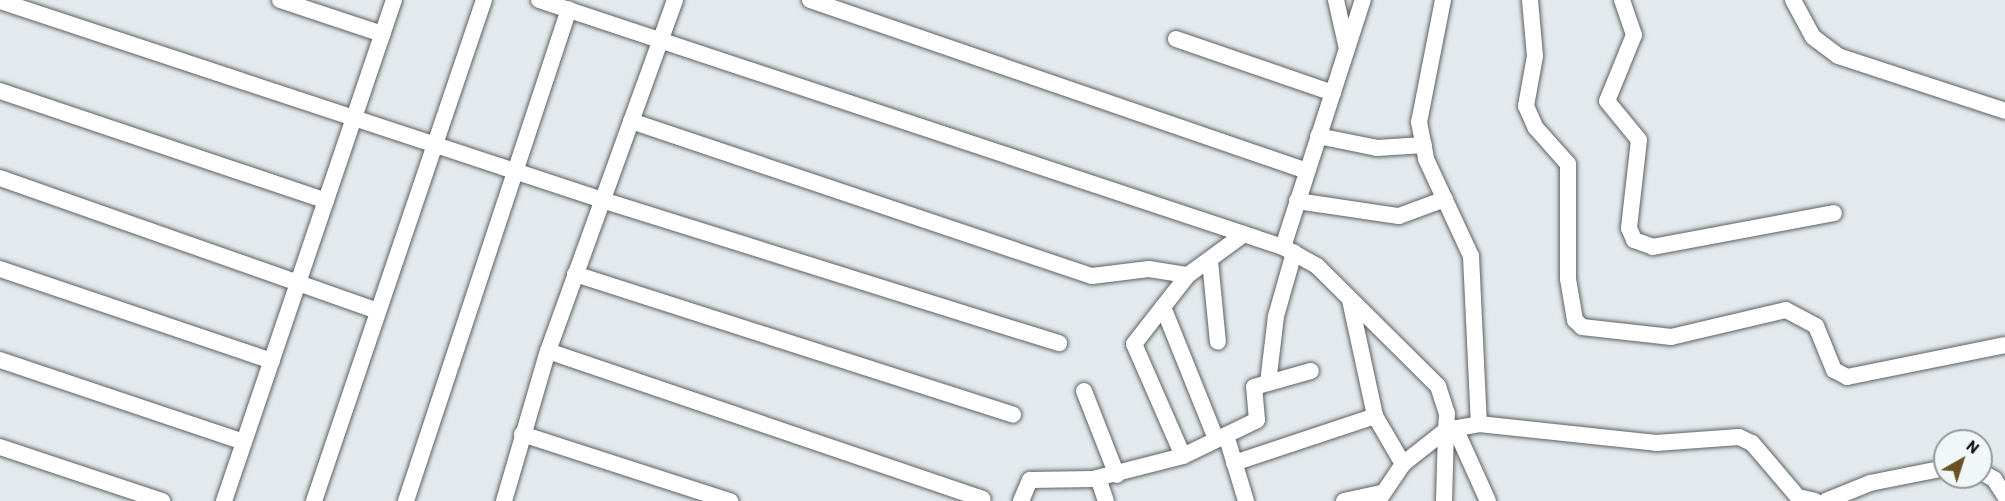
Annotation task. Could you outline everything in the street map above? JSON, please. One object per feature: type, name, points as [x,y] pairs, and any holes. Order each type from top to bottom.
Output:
[{"type":"street","points":[[280,0],[382,34]]},
{"type":"street","points":[[224,501],[394,0]]},
{"type":"street","points":[[314,501],[484,0]]},
{"type":"street","points":[[539,0],[566,5],[660,42],[1288,250],[1333,278],[1350,300],[1438,386],[1451,429],[1488,501]]},
{"type":"street","points":[[504,501],[548,351],[675,0]]},
{"type":"street","points":[[810,0],[1307,171]]},
{"type":"street","points":[[1336,0],[1347,49]]},
{"type":"street","points":[[1268,382],[1276,316],[1297,201],[1363,0]]},
{"type":"street","points":[[1443,0],[1420,102],[1424,145],[1471,256],[1479,424]]},
{"type":"street","points":[[1530,0],[1535,56],[1527,106],[1536,128],[1568,164],[1568,279],[1575,320],[1582,327],[1671,337],[1786,310],[1816,326],[1834,370],[1847,377],[2005,345]]},
{"type":"street","points":[[1622,0],[1635,35],[1607,101],[1639,140],[1629,228],[1634,240],[1653,247],[1834,213]]},
{"type":"street","points":[[1793,0],[1814,37],[1838,56],[2005,111]]},
{"type":"street","points":[[0,1],[515,172],[1059,343]]},
{"type":"street","points":[[406,501],[515,172],[566,5]]},
{"type":"street","points":[[1176,39],[1333,93]]},
{"type":"street","points":[[0,91],[326,201]]},
{"type":"street","points":[[631,121],[1082,274],[1149,269],[1188,275]]},
{"type":"street","points":[[1318,136],[1377,148],[1424,145]]},
{"type":"street","points":[[0,178],[377,311]]},
{"type":"street","points":[[1297,201],[1399,216],[1445,198]]},
{"type":"street","points":[[1183,456],[1134,352],[1134,344],[1188,275],[1244,234]]},
{"type":"street","points":[[1210,261],[1218,342]]},
{"type":"street","points":[[0,269],[272,361]]},
{"type":"street","points":[[575,274],[1013,415]]},
{"type":"street","points":[[1350,300],[1375,416],[1403,464]]},
{"type":"street","points":[[1163,307],[1234,463],[1246,501]]},
{"type":"street","points":[[548,351],[982,499]]},
{"type":"street","points":[[0,360],[244,442]]},
{"type":"street","points":[[1021,501],[1030,480],[1098,478],[1117,475],[1183,456],[1257,420],[1252,388],[1311,371]]},
{"type":"street","points":[[1084,391],[1117,475]]},
{"type":"street","points":[[1234,463],[1375,416]]},
{"type":"street","points":[[1344,501],[1381,497],[1403,464],[1451,429],[1479,424],[1656,443],[1739,437],[1752,443],[1798,497],[1815,501]]},
{"type":"street","points":[[1444,501],[1451,429]]},
{"type":"street","points":[[522,434],[730,501]]},
{"type":"street","points":[[0,447],[162,501]]},
{"type":"street","points":[[1826,501],[1870,483],[1933,470]]},
{"type":"street","points":[[1098,478],[1106,501]]},
{"type":"street","points":[[1993,478],[2005,496]]}]
